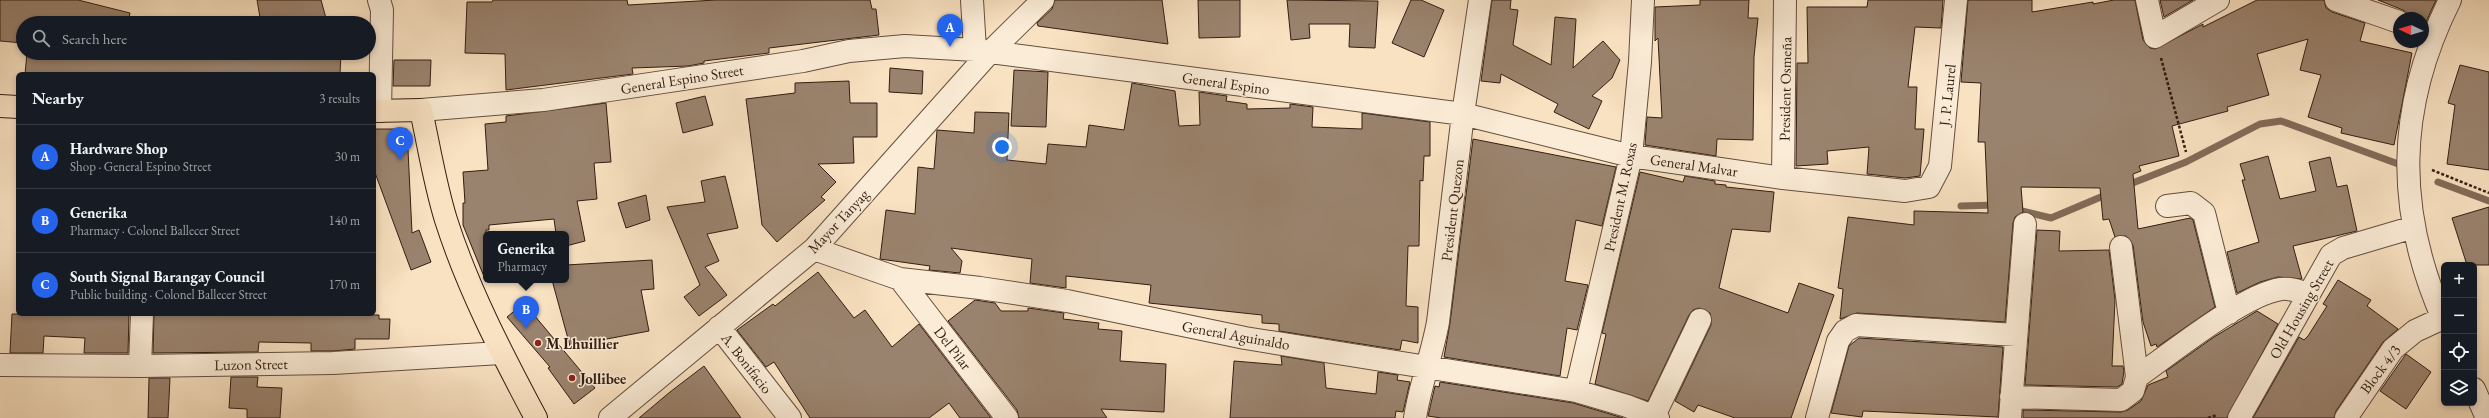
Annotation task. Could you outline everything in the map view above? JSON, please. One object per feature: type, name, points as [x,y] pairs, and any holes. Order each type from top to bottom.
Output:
[{"type":"main road","points":[[0,106],[16,107]]},
{"type":"main road","name":"General Espino Street","points":[[377,111],[421,110]]},
{"type":"main road","points":[[421,110],[445,218],[461,264],[501,353],[536,418]]},
{"type":"street","points":[[377,111],[382,10],[378,0]]},
{"type":"street","points":[[972,0],[983,51]]},
{"type":"street","name":"Mayor Tanyag","points":[[610,418],[814,249],[983,51],[1042,0]]},
{"type":"street","name":"President Quezon","points":[[1415,418],[1420,388],[1427,367],[1438,322],[1463,114],[1480,0]]},
{"type":"street","name":"President M. Roxas","points":[[1576,391],[1631,156],[1640,62],[1642,0]]},
{"type":"street","name":"President Osmeña","points":[[1783,178],[1786,0]]},
{"type":"street","name":"J. P. Laurel","points":[[1929,187],[1940,166],[1956,0]]},
{"type":"street","points":[[2147,0],[2155,37],[2218,0]]},
{"type":"street","points":[[2336,0],[2393,20]]},
{"type":"street","points":[[2429,31],[2450,0]]},
{"type":"street","name":"General Espino Street","points":[[421,110],[543,100],[803,61],[849,51],[905,46],[983,51]]},
{"type":"street","points":[[2425,48],[2407,160],[2418,252],[2441,315]]},
{"type":"street","name":"General Espino","points":[[983,51],[1463,114]]},
{"type":"street","name":"General Malvar","points":[[1463,114],[1631,156],[1783,178],[1905,191],[1929,187]]},
{"type":"street","points":[[2167,206],[2191,203],[2204,213],[2229,313]]},
{"type":"street","points":[[2010,418],[2025,224]]},
{"type":"street","name":"Old Housing Street","points":[[2239,418],[2308,294],[2331,256],[2343,248],[2414,227]]},
{"type":"street","points":[[2011,396],[2121,400],[2133,390],[2137,377],[2121,247]]},
{"type":"street","name":"General Aguinaldo","points":[[814,249],[900,279],[980,288],[1067,301],[1245,338],[1576,391],[1627,406],[1656,417]]},
{"type":"street","name":"Del Pilar","points":[[900,279],[1007,418]]},
{"type":"street","points":[[2137,377],[2229,313],[2268,292],[2292,289],[2308,294]]},
{"type":"street","points":[[140,366],[142,316]]},
{"type":"street","points":[[1656,417],[1700,320]]},
{"type":"street","name":"Block 4/3","points":[[2346,418],[2393,349],[2415,331],[2441,321]]},
{"type":"street","points":[[1817,418],[1838,341],[1845,331],[1856,325],[2016,334]]},
{"type":"street","name":"A. Bonifacio","points":[[719,327],[790,418]]},
{"type":"street","name":"Luzon Street","points":[[0,366],[140,366],[333,363],[501,353]]},
{"type":"street","points":[[2477,397],[2484,416]]},
{"type":"path","points":[[2155,37],[2186,152]]},
{"type":"path","points":[[2407,160],[2489,193]]},
{"type":"building","points":[[0,0],[78,0],[130,13],[129,16],[16,16],[16,42],[0,41]]},
{"type":"building","points":[[257,0],[321,0],[325,16],[260,16]]},
{"type":"building","points":[[493,0],[627,0],[628,5],[716,0],[870,0],[872,9],[876,9],[879,35],[769,48],[769,53],[704,61],[704,63],[688,66],[632,68],[633,74],[506,90],[505,54],[465,53],[467,2],[492,2]]},
{"type":"building","points":[[1055,0],[1162,0],[1168,44],[1038,26],[1037,23],[1052,9]]},
{"type":"building","points":[[1198,0],[1240,0],[1240,37],[1199,38]]},
{"type":"building","points":[[1287,0],[1378,1],[1375,48],[1349,47],[1350,24],[1309,24],[1310,38],[1291,40]]},
{"type":"building","points":[[1411,0],[1421,0],[1444,10],[1424,57],[1392,43]]},
{"type":"building","points":[[1492,0],[1511,0],[1510,9],[1518,10],[1513,45],[1551,65],[1555,17],[1576,19],[1573,68],[1603,41],[1620,60],[1612,78],[1592,96],[1602,101],[1589,129],[1554,112],[1558,104],[1501,74],[1500,83],[1481,81]]},
{"type":"building","points":[[1700,0],[1749,0],[1748,18],[1758,18],[1754,57],[1753,140],[1717,139],[1716,156],[1645,145],[1647,117],[1662,118],[1658,38],[1655,41],[1655,7],[1700,5]]},
{"type":"building","points":[[1868,0],[1943,0],[1941,28],[1915,27],[1908,87],[1917,87],[1915,129],[1924,129],[1920,176],[1905,178],[1867,174],[1869,147],[1827,151],[1828,164],[1796,166],[1797,63],[1808,63],[1807,7],[1867,7]]},
{"type":"building","points":[[1968,0],[2032,0],[2032,12],[2093,2],[2093,4],[2114,0],[2135,0],[2143,40],[2150,48],[2155,49],[2203,24],[2203,27],[2257,0],[2324,0],[2326,8],[2332,12],[2365,23],[2360,41],[2412,53],[2394,145],[2341,133],[2342,128],[2308,117],[2321,75],[2300,70],[2308,39],[2257,54],[2269,95],[2227,107],[2228,111],[2172,126],[2179,156],[2139,166],[2141,171],[2133,174],[2138,229],[2190,218],[2193,220],[2215,307],[2157,347],[2156,344],[2151,346],[2143,322],[2133,245],[2126,236],[2115,237],[2109,219],[2103,220],[2100,188],[2021,187],[2023,212],[2015,217],[2013,223],[2005,322],[1857,313],[1840,319],[1843,289],[1838,288],[1848,217],[1914,225],[1914,211],[1988,213],[1985,142],[1978,142],[1981,83],[1961,82]]},
{"type":"building","points":[[2160,0],[2193,0],[2164,17]]},
{"type":"building","points":[[2378,0],[2436,0],[2429,15],[2429,12],[2406,12]]},
{"type":"building","points":[[26,60],[341,60],[340,72],[25,72]]},
{"type":"building","points":[[394,60],[431,60],[430,86],[393,86]]},
{"type":"building","points":[[2460,65],[2489,72],[2489,170],[2447,164],[2455,105],[2448,103]]},
{"type":"building","points":[[890,68],[923,71],[922,94],[889,92]]},
{"type":"building","points":[[1014,70],[1048,72],[1046,127],[1011,126]]},
{"type":"building","points":[[849,81],[850,103],[877,103],[877,137],[853,137],[854,163],[818,164],[836,182],[821,197],[825,200],[777,242],[762,225],[746,99],[795,93],[795,83]]},
{"type":"building","points":[[1132,83],[1175,91],[1179,126],[1200,125],[1199,92],[1227,96],[1226,101],[1247,104],[1247,109],[1290,108],[1290,104],[1313,107],[1312,127],[1362,129],[1362,113],[1430,122],[1430,156],[1424,156],[1423,181],[1420,180],[1419,246],[1408,246],[1406,306],[1418,307],[1418,343],[1402,340],[1400,350],[1279,331],[1279,324],[1262,323],[1262,315],[1149,303],[1151,285],[1066,276],[1066,288],[1030,283],[1032,259],[951,248],[962,261],[960,273],[929,270],[930,266],[880,259],[886,210],[915,214],[918,167],[934,169],[937,130],[974,133],[975,112],[1009,113],[1007,160],[1046,164],[1048,144],[1086,147],[1089,125],[1124,130]]},
{"type":"building","points":[[705,96],[713,125],[683,133],[676,103]]},
{"type":"building","points":[[606,103],[611,162],[594,163],[597,199],[577,201],[585,241],[569,245],[569,231],[556,231],[554,219],[489,225],[489,230],[483,231],[483,274],[463,225],[463,203],[465,203],[463,172],[488,170],[485,124],[506,122],[506,116]]},
{"type":"building","points":[[376,129],[407,129],[412,233],[419,230],[431,262],[411,270],[376,175]]},
{"type":"building","points":[[1473,139],[1616,167],[1602,226],[1576,220],[1565,281],[1588,285],[1577,330],[1567,328],[1560,376],[1444,357],[1450,323]]},
{"type":"building","points":[[2268,156],[2280,199],[2316,191],[2309,162],[2330,157],[2337,187],[2347,185],[2357,231],[2293,246],[2302,279],[2278,277],[2260,282],[2237,293],[2227,252],[2259,242],[2242,180],[2245,180],[2240,164]]},
{"type":"building","points":[[1640,172],[1683,182],[1685,176],[1715,181],[1715,184],[1726,185],[1726,187],[1774,192],[1770,232],[1732,229],[1719,288],[1788,313],[1799,283],[1834,295],[1791,418],[1735,418],[1698,405],[1694,412],[1675,401],[1711,325],[1710,313],[1699,308],[1693,310],[1689,315],[1648,401],[1595,384],[1606,334],[1602,333]]},
{"type":"building","points":[[725,176],[738,228],[707,234],[719,261],[705,267],[727,295],[699,316],[684,297],[700,285],[667,207],[705,202],[701,181]]},
{"type":"building","points":[[646,195],[650,220],[626,228],[618,203]]},
{"type":"building","points":[[2489,207],[2489,265],[2477,265],[2477,262],[2466,262],[2452,218]]},
{"type":"building","points":[[2037,230],[2060,231],[2059,251],[2109,250],[2115,300],[2112,366],[2123,366],[2124,371],[2122,384],[2117,387],[2025,385]]},
{"type":"building","points":[[652,260],[654,289],[641,290],[649,331],[570,346],[553,283],[569,283],[569,265]]},
{"type":"building","points":[[818,272],[854,318],[865,310],[892,347],[919,324],[991,418],[960,418],[949,403],[929,418],[810,418],[774,362],[766,367],[737,330],[773,304],[775,306]]},
{"type":"building","points":[[2338,280],[2371,300],[2367,306],[2398,329],[2383,342],[2336,411],[2334,418],[2253,418],[2299,337],[2304,340],[2308,336],[2327,306],[2323,304]]},
{"type":"building","points":[[975,300],[995,303],[1001,311],[1028,311],[1028,308],[1064,313],[1063,319],[1099,323],[1098,329],[1122,331],[1120,361],[1166,364],[1164,412],[1101,409],[1107,418],[1019,418],[1017,410],[948,321]]},
{"type":"building","points":[[524,303],[595,388],[574,404],[548,368],[550,367],[507,317]]},
{"type":"building","points":[[2257,311],[2278,324],[2227,418],[2023,418],[2023,410],[2121,412],[2128,410],[2141,401],[2148,385],[2168,377],[2166,371],[2214,337]]},
{"type":"building","points":[[12,314],[16,314],[16,316],[129,316],[128,353],[84,353],[85,338],[44,336],[43,353],[10,353]]},
{"type":"building","points":[[379,315],[379,319],[390,319],[389,339],[355,339],[355,349],[311,351],[311,343],[259,342],[258,352],[153,353],[154,316]]},
{"type":"building","points":[[1859,338],[2003,347],[1998,417],[1863,411],[1862,417],[1831,413],[1849,346]]},
{"type":"building","points":[[2406,354],[2431,372],[2406,409],[2380,391]]},
{"type":"building","points":[[1281,356],[1324,363],[1326,388],[1376,394],[1378,372],[1398,375],[1397,380],[1410,382],[1403,412],[1396,411],[1395,418],[1230,418],[1234,361],[1282,365]]},
{"type":"building","points":[[704,366],[741,418],[639,418],[670,392]]},
{"type":"building","points":[[231,377],[258,377],[257,387],[282,388],[280,418],[247,418],[247,409],[229,408]]},
{"type":"building","points":[[149,378],[170,378],[168,418],[148,418]]},
{"type":"building","points":[[1440,382],[1573,403],[1623,418],[1441,418],[1428,416],[1435,386],[1439,387]]},
{"type":"waterway","points":[[2125,186],[2186,162],[2260,124],[2281,121],[2401,165]]},
{"type":"waterway","points":[[2438,182],[2489,201]]},
{"type":"waterway","points":[[2014,209],[2051,218],[2108,194]]},
{"type":"waterway","points":[[1961,206],[1997,205]]},
{"type":"place","name":"Hardware Shop","points":[[950,47]]},
{"type":"place","name":"South Signal Barangay Council","points":[[400,160]]},
{"type":"place","name":"Generika","points":[[526,329]]},
{"type":"place","name":"M Lhuillier","points":[[538,343]]},
{"type":"place","name":"Jollibee","points":[[572,378]]}]
